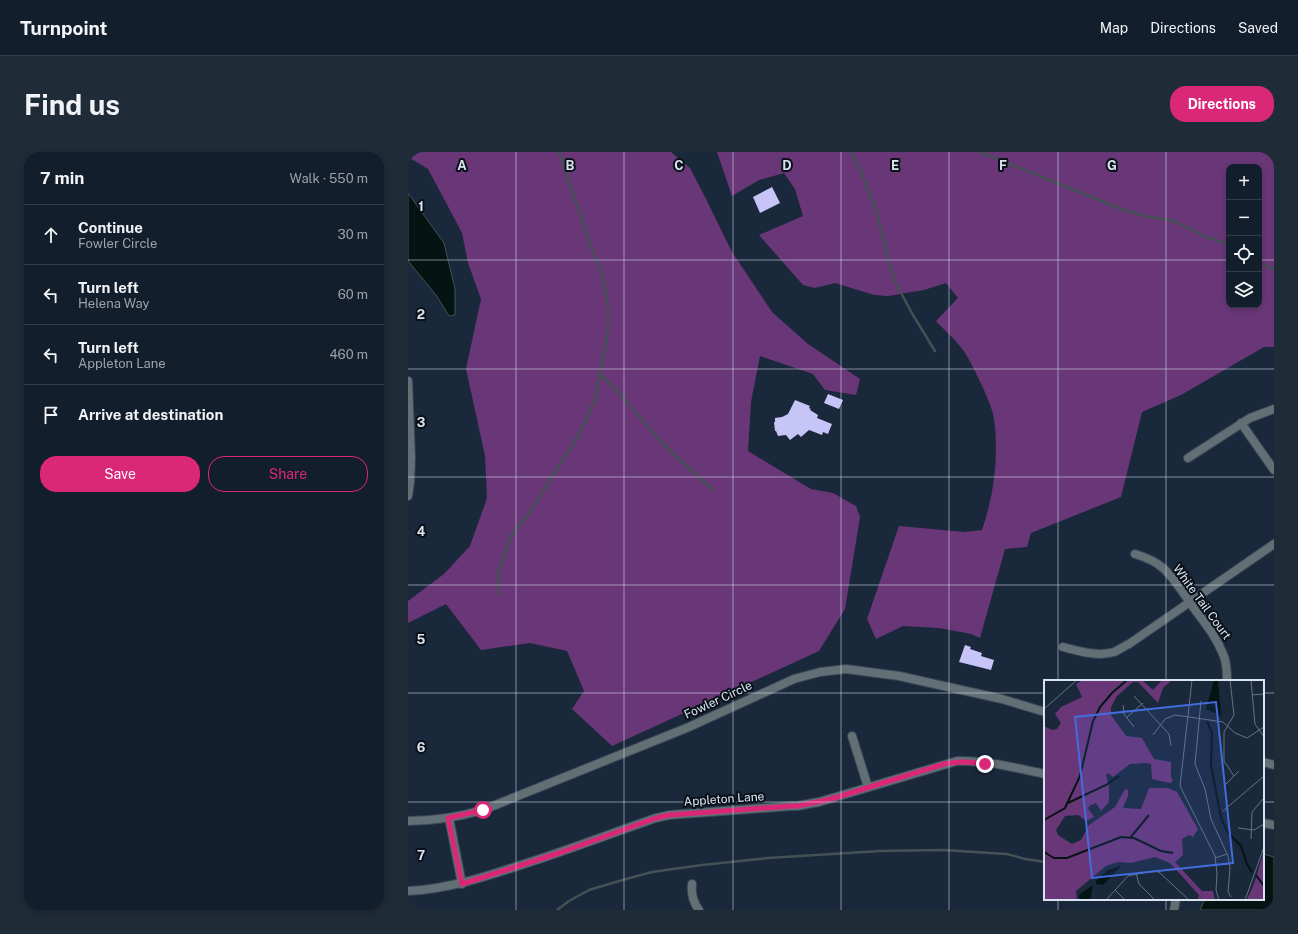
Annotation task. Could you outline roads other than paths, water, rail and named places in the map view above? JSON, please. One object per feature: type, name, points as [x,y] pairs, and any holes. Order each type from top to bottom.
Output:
[{"type":"street","points":[[408,381],[411,458],[408,496]]},
{"type":"street","points":[[1188,458],[1241,423],[1260,413],[1274,409]]},
{"type":"street","points":[[1241,423],[1274,470]]},
{"type":"street","points":[[1063,647],[1100,654],[1114,652],[1129,644],[1274,544]]},
{"type":"street","name":"White Tail Court","points":[[1135,554],[1151,560],[1162,567],[1190,602],[1218,642],[1224,655],[1227,668],[1227,680]]},
{"type":"street","name":"Fowler Circle","points":[[408,821],[448,818],[483,810],[689,727],[794,679],[820,672],[846,669],[899,676],[1002,699],[1044,712]]},
{"type":"street","points":[[852,736],[868,787]]},
{"type":"street","name":"Appleton Lane","points":[[408,891],[436,889],[462,884],[559,853],[656,818],[669,815],[797,806],[831,799],[957,762],[970,761],[1044,774]]},
{"type":"street","points":[[1264,762],[1274,765]]},
{"type":"street","points":[[448,818],[462,884]]},
{"type":"street","points":[[1264,823],[1274,825]]},
{"type":"street","points":[[692,884],[693,900],[699,910]]},
{"type":"street","points":[[1174,910],[1176,900]]},
{"type":"waterway","points":[[499,595],[499,570],[511,536],[528,515],[579,434],[595,400],[608,331],[608,304],[603,278],[559,152]]},
{"type":"waterway","points":[[851,152],[861,172],[876,210],[894,280],[935,351]]},
{"type":"waterway","points":[[980,152],[1124,210],[1145,216],[1173,221],[1206,237],[1226,243]]},
{"type":"waterway","points":[[1262,264],[1274,270]]},
{"type":"waterway","points":[[599,373],[618,392],[662,443],[713,490]]},
{"type":"waterway","points":[[557,910],[569,901],[589,890],[652,872],[768,858],[880,851],[943,850],[1007,854],[1044,862]]}]
